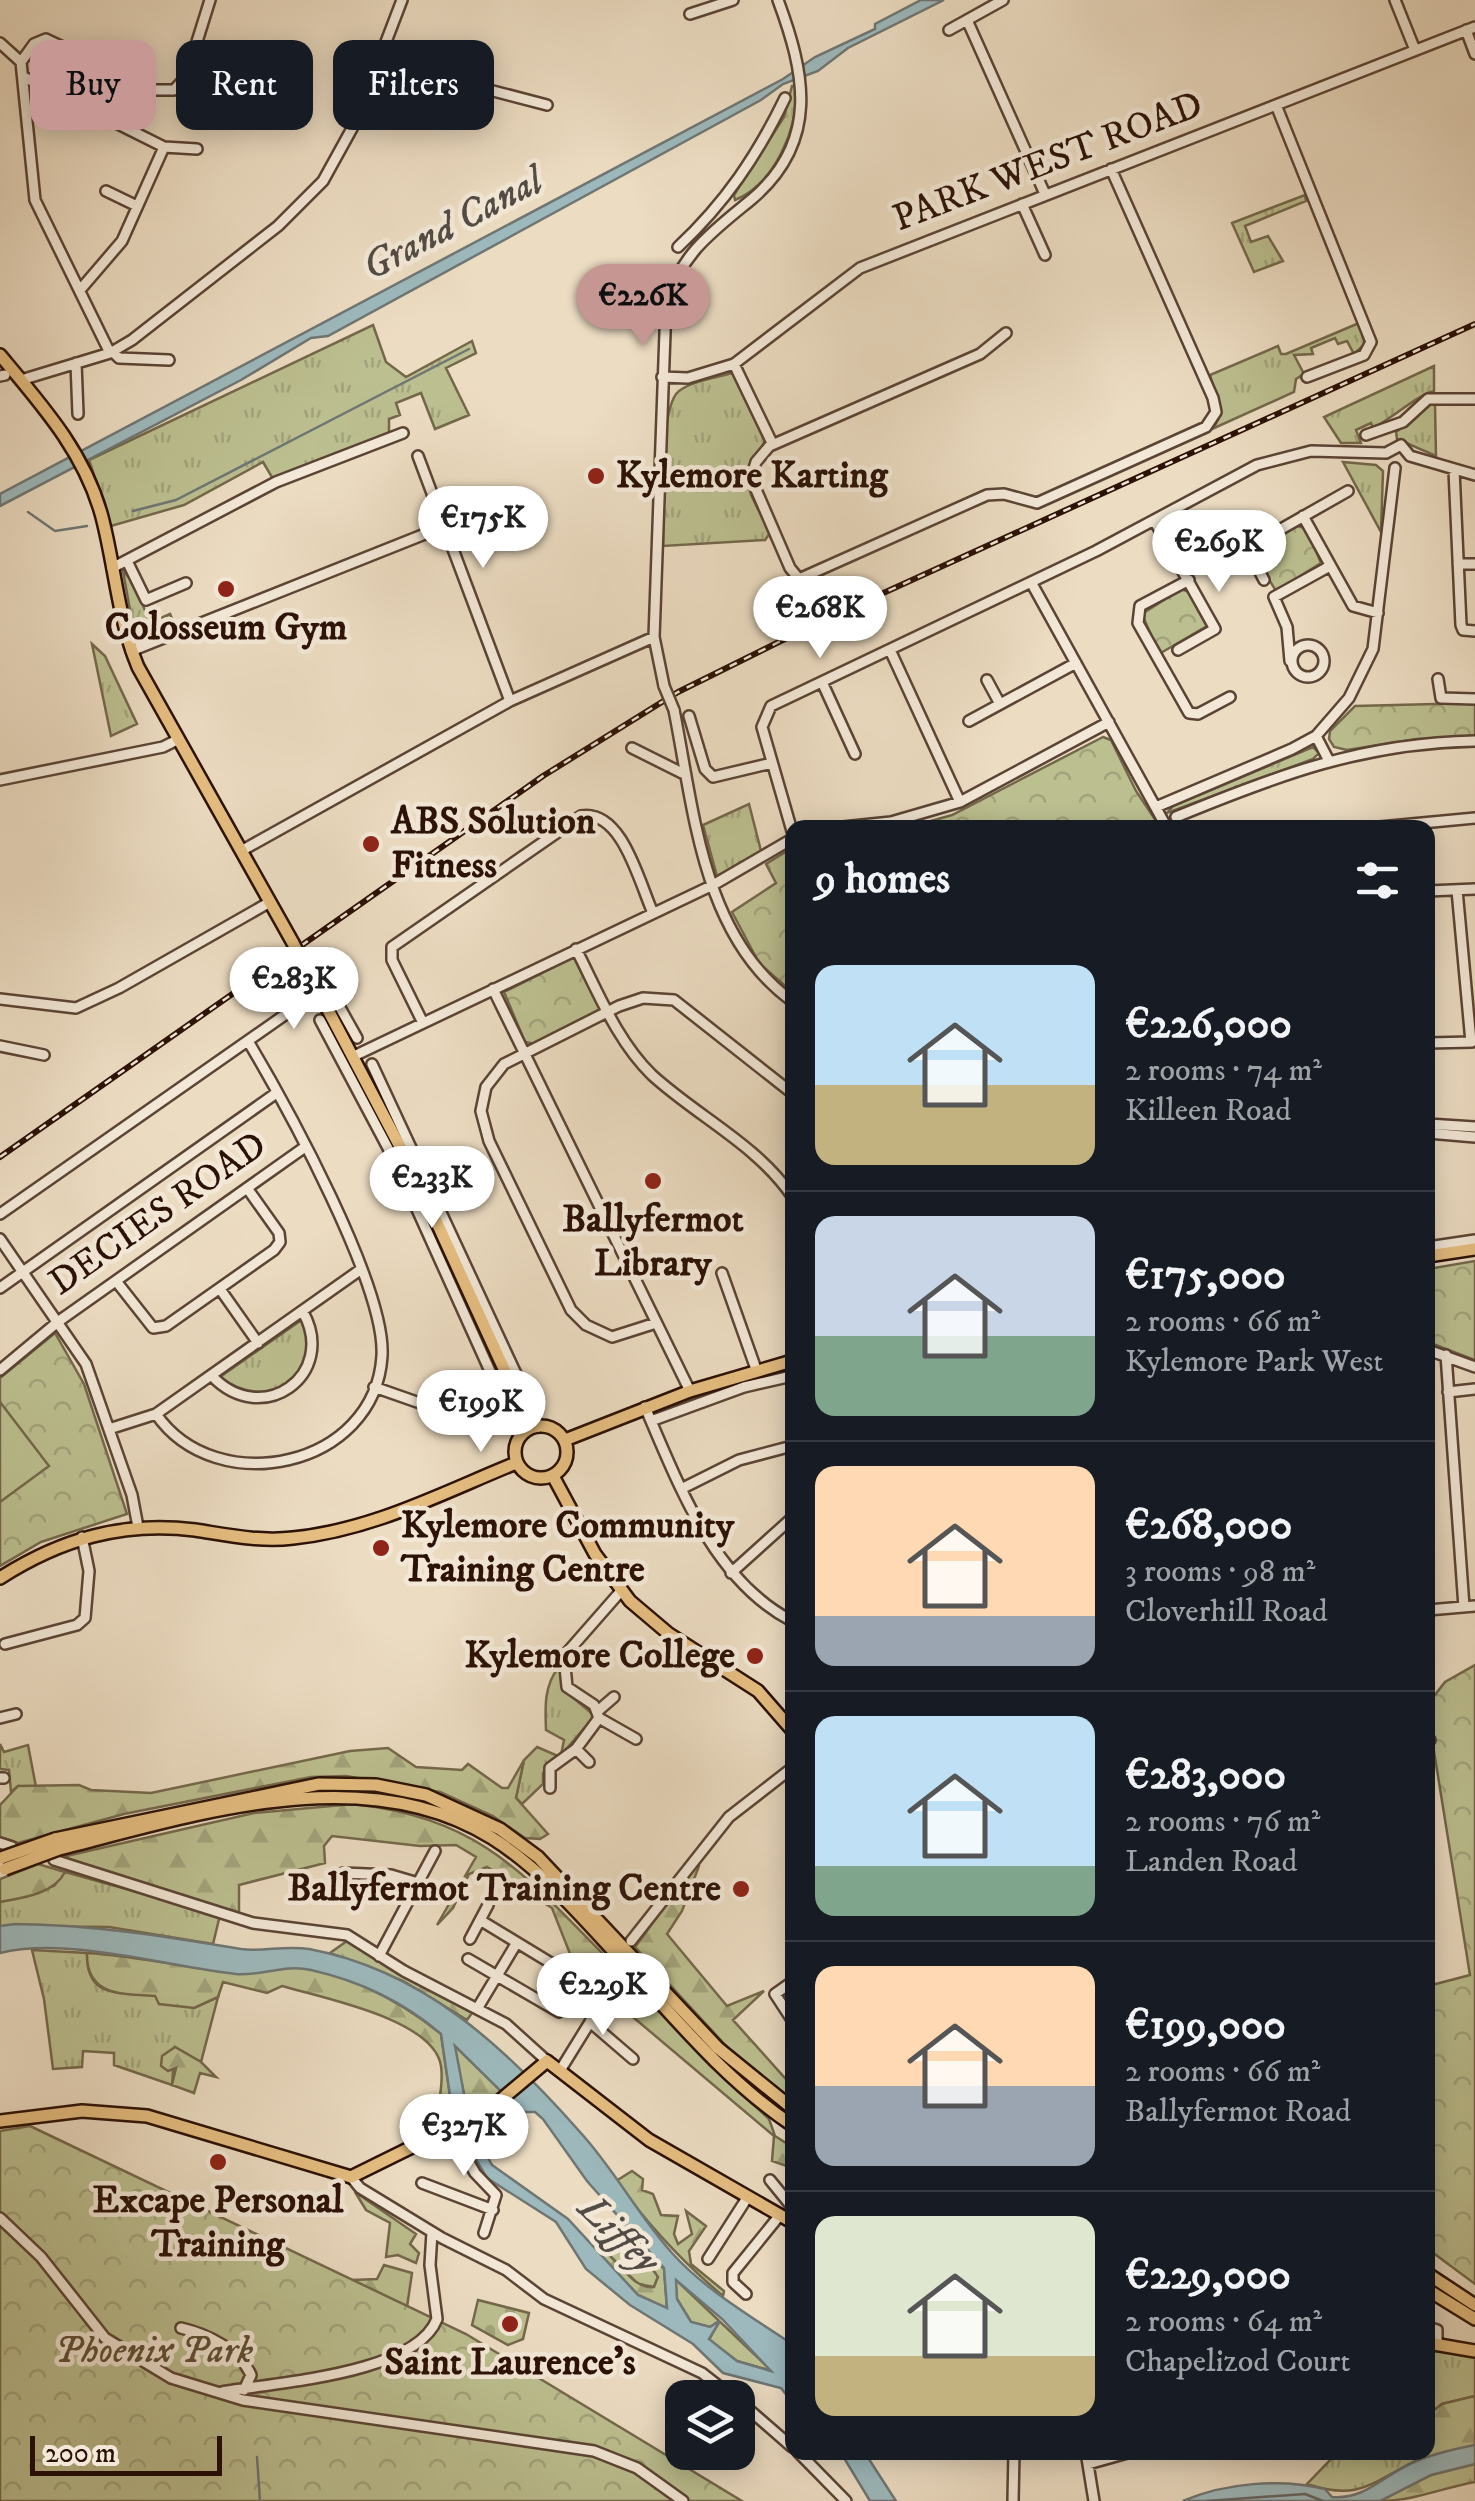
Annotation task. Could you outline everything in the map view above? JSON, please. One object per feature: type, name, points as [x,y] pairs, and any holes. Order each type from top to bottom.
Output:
[{"type":"main road","points":[[0,356],[73,450],[82,468],[103,521],[131,650],[177,740],[292,943],[312,967],[319,991],[350,1033],[354,1056],[410,1180],[433,1201],[451,1269],[475,1292],[530,1428]]},
{"type":"main road","points":[[1435,1255],[1475,1249]]},
{"type":"main road","points":[[565,1440],[644,1407],[785,1363]]},
{"type":"main road","points":[[516,1463],[518,1442],[530,1428],[548,1428],[565,1440]]},
{"type":"main road","points":[[553,1476],[565,1456],[565,1440]]},
{"type":"main road","points":[[516,1463],[530,1476],[553,1476]]},
{"type":"main road","points":[[0,1578],[82,1538],[138,1528],[269,1540],[327,1534],[397,1514],[516,1463]]},
{"type":"main road","points":[[553,1476],[594,1554],[621,1591],[670,1634],[758,1690],[785,1722]]},
{"type":"main road","points":[[1,1864],[319,1784],[376,1786],[426,1795],[489,1822],[538,1857],[718,2048],[785,2102]]},
{"type":"main road","points":[[56,1849],[306,1797],[372,1798],[448,1818],[488,1836],[531,1867],[714,2058],[785,2119]]},
{"type":"main road","points":[[0,2121],[82,2112],[148,2116],[352,2177],[472,2119],[548,2061],[641,2135],[785,2218]]},
{"type":"main road","points":[[1435,2278],[1475,2304]]},
{"type":"main road","points":[[1435,2294],[1475,2319]]},
{"type":"main road","points":[[1435,2344],[1475,2351]]},
{"type":"street","points":[[21,62],[34,44],[46,39],[154,90],[174,90],[186,77],[210,0]]},
{"type":"street","points":[[386,40],[402,0]]},
{"type":"street","points":[[690,14],[733,0]]},
{"type":"street","points":[[778,0],[798,58],[803,89],[799,122],[787,155],[770,181],[682,264],[666,305],[654,637],[664,686],[674,710],[682,773],[712,885],[747,956],[785,995]]},
{"type":"street","points":[[949,30],[1003,0]]},
{"type":"street","points":[[1395,0],[1416,50]]},
{"type":"street","points":[[967,20],[1046,194]]},
{"type":"street","points":[[1470,28],[1475,54]]},
{"type":"street","name":"PARK WEST ROAD","points":[[662,377],[688,378],[734,364],[854,272],[1470,28]]},
{"type":"street","points":[[0,42],[21,62],[36,200],[112,352],[118,358],[169,360]]},
{"type":"street","points":[[24,77],[164,147],[197,148]]},
{"type":"street","points":[[494,91],[546,105]]},
{"type":"street","points":[[678,247],[726,200],[784,98]]},
{"type":"street","points":[[1276,105],[1371,343],[1364,355],[1307,378]]},
{"type":"street","points":[[21,380],[112,352],[154,326],[310,198],[340,152],[349,130]]},
{"type":"street","points":[[80,290],[119,247],[164,147]]},
{"type":"street","points":[[1006,334],[980,354],[772,445],[754,466],[752,484],[797,578],[986,495],[1004,494],[1028,503],[1041,502],[1198,431],[1215,418],[1214,398],[1111,169]]},
{"type":"street","points":[[106,190],[137,206]]},
{"type":"street","points":[[726,200],[738,210]]},
{"type":"street","points":[[1022,204],[1045,255]]},
{"type":"street","points":[[76,363],[78,414]]},
{"type":"street","points":[[734,364],[772,445]]},
{"type":"street","points":[[662,402],[688,378]]},
{"type":"street","points":[[1366,436],[1390,429],[1428,400],[1475,399]]},
{"type":"street","points":[[1390,429],[1387,462],[1394,468]]},
{"type":"street","points":[[112,568],[128,563],[276,482],[403,433]]},
{"type":"street","points":[[789,820],[762,727],[771,706],[1054,571],[1240,473],[1278,458],[1322,451],[1405,447],[1410,456],[1475,475]]},
{"type":"street","points":[[418,456],[510,701]]},
{"type":"street","points":[[1394,468],[1406,466],[1410,456]]},
{"type":"street","points":[[1156,807],[1316,736],[1359,682],[1373,649],[1394,468]]},
{"type":"street","points":[[1454,470],[1460,625],[1462,630],[1475,631]]},
{"type":"street","points":[[1264,580],[1250,553],[1252,545],[1348,491]]},
{"type":"street","points":[[1302,516],[1353,606],[1378,614]]},
{"type":"street","points":[[1154,520],[1215,629],[1178,650]]},
{"type":"street","points":[[131,650],[445,526]]},
{"type":"street","points":[[128,563],[146,600],[186,583]]},
{"type":"street","points":[[1458,564],[1475,564]]},
{"type":"street","points":[[1290,661],[1287,627],[1274,596],[1330,566]]},
{"type":"street","points":[[1189,580],[1140,606],[1138,623],[1189,713],[1198,714],[1230,697]]},
{"type":"street","points":[[1031,582],[1163,820]]},
{"type":"street","points":[[241,851],[510,701],[654,637]]},
{"type":"street","points":[[890,650],[960,802]]},
{"type":"street","points":[[968,721],[1076,663]]},
{"type":"street","points":[[1438,679],[1440,694],[1446,700],[1475,699]]},
{"type":"street","points":[[987,680],[1000,704]]},
{"type":"street","points":[[822,682],[854,754]]},
{"type":"street","points":[[689,716],[705,769],[713,776],[772,762]]},
{"type":"street","points":[[900,820],[960,802],[1112,726]]},
{"type":"street","points":[[1316,736],[1328,759]]},
{"type":"street","points":[[0,780],[158,748],[177,740]]},
{"type":"street","points":[[1176,817],[1328,759],[1386,747],[1475,741]]},
{"type":"street","points":[[632,748],[682,773]]},
{"type":"street","points":[[423,1023],[392,960],[398,940],[581,816],[600,816],[614,827],[653,913]]},
{"type":"street","points":[[1435,822],[1475,818]]},
{"type":"street","points":[[354,1056],[712,885],[785,844]]},
{"type":"street","points":[[1435,891],[1475,889]]},
{"type":"street","points":[[1435,1043],[1473,1042],[1457,890]]},
{"type":"street","points":[[0,998],[76,1008],[119,988],[270,902]]},
{"type":"street","points":[[576,949],[608,1012],[651,1074],[752,1152],[785,1188]]},
{"type":"street","points":[[312,967],[350,1033]]},
{"type":"street","points":[[493,990],[690,1391]]},
{"type":"street","points":[[0,1214],[319,991]]},
{"type":"street","points":[[656,1323],[626,1336],[598,1333],[571,1310],[489,1141],[480,1111],[494,1074],[524,1053],[643,998],[674,1000],[785,1087]]},
{"type":"street","points":[[320,1020],[410,1180],[508,1411]]},
{"type":"street","points":[[156,1414],[170,1432],[203,1454],[269,1466],[301,1459],[327,1444],[362,1409],[374,1387],[382,1358],[376,1307],[305,1148],[248,1041]]},
{"type":"street","points":[[0,1046],[44,1055]]},
{"type":"street","points":[[372,1064],[524,1391]]},
{"type":"street","points":[[0,1288],[276,1094]]},
{"type":"street","points":[[1435,1124],[1475,1127]]},
{"type":"street","points":[[1435,1134],[1475,1137]]},
{"type":"street","name":"DECIES ROAD","points":[[0,1370],[58,1321],[305,1148]]},
{"type":"street","points":[[116,1281],[153,1328],[166,1326],[220,1289],[280,1242],[247,1188]]},
{"type":"street","points":[[0,1239],[86,1364],[138,1528]]},
{"type":"street","points":[[1435,1246],[1475,1240]]},
{"type":"street","points":[[109,1429],[156,1414],[360,1270]]},
{"type":"street","points":[[722,1273],[756,1369]]},
{"type":"street","points":[[220,1289],[258,1343]]},
{"type":"street","points":[[212,1376],[224,1389],[244,1398],[263,1399],[288,1389],[304,1374],[314,1344],[304,1312]]},
{"type":"street","points":[[1435,1352],[1475,1367]]},
{"type":"street","points":[[1435,1609],[1470,1606],[1446,1355]]},
{"type":"street","points":[[650,1421],[744,1387],[785,1378]]},
{"type":"street","points":[[374,1387],[434,1408]]},
{"type":"street","points":[[1448,1392],[1475,1390]]},
{"type":"street","points":[[644,1407],[683,1488],[731,1573],[785,1617]]},
{"type":"street","points":[[683,1488],[738,1460],[785,1448]]},
{"type":"street","points":[[731,1573],[785,1524]]},
{"type":"street","points":[[6,1644],[76,1625],[85,1618],[89,1572],[82,1538]]},
{"type":"street","points":[[621,1591],[564,1656],[563,1677],[572,1693],[636,1739]]},
{"type":"street","points":[[578,1638],[590,1648]]},
{"type":"street","points":[[550,1788],[550,1768],[576,1749],[614,1697]]},
{"type":"street","points":[[0,1718],[16,1714]]},
{"type":"street","points":[[576,1749],[589,1762]]},
{"type":"street","points":[[631,1941],[729,1817],[785,1773]]},
{"type":"street","points":[[0,1843],[12,1847]]},
{"type":"street","points":[[56,1849],[253,1923],[347,1935],[523,2036],[548,2061]]},
{"type":"street","points":[[379,1956],[434,1851]]},
{"type":"street","points":[[343,1872],[391,1875],[418,1884]]},
{"type":"street","points":[[470,1939],[488,1905]]},
{"type":"street","points":[[480,1920],[564,1971]]},
{"type":"street","points":[[477,2009],[516,1944]]},
{"type":"street","points":[[468,1959],[559,2012]]},
{"type":"street","points":[[561,2069],[590,2022],[615,1966]]},
{"type":"street","points":[[785,1987],[776,1994],[785,2009]]},
{"type":"street","points":[[590,2022],[633,2059]]},
{"type":"street","points":[[453,2129],[475,2173],[494,2191],[493,2210],[484,2233]]},
{"type":"street","points":[[352,2177],[360,2188],[432,2232],[506,2270],[544,2299],[616,2330],[711,2380]]},
{"type":"street","points":[[770,2180],[785,2199]]},
{"type":"street","points":[[422,2183],[493,2210]]},
{"type":"street","points":[[708,2260],[746,2198]]},
{"type":"street","points":[[746,2294],[733,2282],[732,2272],[780,2216]]},
{"type":"street","points":[[0,2218],[41,2257],[106,2338],[142,2364],[218,2394],[571,2446],[637,2468],[682,2501]]},
{"type":"street","points":[[218,2394],[323,2376],[397,2354],[422,2340],[436,2321],[432,2232]]},
{"type":"street","points":[[181,2328],[198,2332],[246,2365],[251,2375],[244,2390]]},
{"type":"street","points":[[755,2415],[785,2441]]},
{"type":"street","points":[[805,2460],[846,2501]]},
{"type":"street","points":[[1013,2501],[1014,2460]]},
{"type":"street","points":[[1087,2460],[1094,2501]]},
{"type":"green space","points":[[792,86],[796,86],[796,102],[782,152],[762,181],[735,200],[734,195],[784,117]]},
{"type":"green space","points":[[1305,195],[1306,201],[1245,226],[1251,242],[1268,236],[1283,261],[1254,272],[1232,223]]},
{"type":"green space","points":[[1359,323],[1366,343],[1354,354],[1347,341],[1338,344],[1335,338],[1311,348],[1313,354],[1294,355],[1304,374],[1296,379],[1294,392],[1212,429],[1220,409],[1210,375],[1278,346],[1281,354],[1286,354]]},
{"type":"green space","points":[[373,325],[386,362],[406,377],[472,341],[476,353],[446,368],[469,415],[435,429],[421,393],[396,403],[400,415],[389,419],[389,434],[273,479],[263,462],[184,505],[111,526],[89,460]]},
{"type":"green space","points":[[1434,366],[1434,391],[1373,428],[1371,423],[1356,430],[1361,443],[1341,443],[1324,417]]},
{"type":"green space","points":[[736,374],[765,441],[751,469],[749,486],[770,533],[765,540],[663,546],[665,440],[672,401],[684,388]]},
{"type":"green space","points":[[1429,404],[1435,404],[1436,456],[1397,439],[1396,432]]},
{"type":"green space","points":[[1343,462],[1376,465],[1383,471],[1381,532]]},
{"type":"green space","points":[[1295,525],[1307,529],[1321,563],[1276,591],[1254,555],[1255,549]]},
{"type":"green space","points":[[123,571],[134,583],[150,623],[170,614],[176,627],[142,640],[135,638]]},
{"type":"green space","points":[[1181,589],[1192,593],[1207,626],[1159,654],[1142,614]]},
{"type":"green space","points":[[92,644],[105,656],[137,724],[111,736]]},
{"type":"green space","points":[[1475,703],[1475,737],[1417,739],[1347,750],[1334,747],[1329,739],[1330,731],[1355,706]]},
{"type":"green space","points":[[1103,737],[1111,740],[1155,820],[934,820],[952,815]]},
{"type":"green space","points":[[1313,747],[1319,753],[1313,759],[1167,813],[1173,806]]},
{"type":"green space","points":[[749,804],[761,851],[717,876],[703,825]]},
{"type":"green space","points":[[785,852],[785,986],[759,963],[732,912],[776,883],[766,864]]},
{"type":"green space","points":[[574,957],[602,1011],[535,1044],[525,1042],[504,992]]},
{"type":"green space","points":[[1475,1261],[1475,1360],[1435,1345],[1435,1268]]},
{"type":"green space","points":[[303,1319],[307,1357],[289,1384],[258,1392],[239,1388],[220,1377]]},
{"type":"green space","points":[[55,1333],[84,1384],[127,1514],[41,1542],[0,1566],[0,1378]]},
{"type":"green space","points":[[0,1402],[49,1466],[0,1502]]},
{"type":"green space","points":[[1475,1665],[1475,2284],[1435,2254],[1435,1984],[1470,1975],[1435,1757],[1435,1695],[1445,1682]]},
{"type":"green space","points":[[559,1667],[564,1690],[595,1716],[561,1755],[564,1740],[546,1730],[548,1689]]},
{"type":"green space","points":[[0,1744],[4,1752],[28,1745],[36,1787],[18,1786],[11,1792],[9,1770],[0,1769]]},
{"type":"green space","points":[[537,1747],[558,1756],[543,1773],[543,1784],[522,1804],[516,1798],[524,1760]]},
{"type":"green space","points":[[388,1748],[416,1767],[462,1770],[468,1764],[502,1788],[508,1788],[524,1760],[516,1798],[548,1834],[540,1839],[525,1838],[493,1816],[440,1792],[346,1776],[311,1777],[124,1814],[18,1843],[0,1837],[0,1805],[18,1786],[79,1785],[91,1790],[151,1793],[350,1751]]},
{"type":"green space","points":[[354,1804],[437,1823],[499,1857],[554,1904],[612,1963],[603,1972],[600,1987],[576,1969],[552,1908],[487,1867],[469,1874],[453,1908],[437,1925],[476,1857],[456,1845],[420,1846],[332,1836],[324,1846],[325,1863],[239,1885],[239,1913],[62,1857],[254,1813]]},
{"type":"green space","points":[[38,1864],[65,1872],[45,1890],[0,1902],[0,1879]]},
{"type":"green space","points":[[696,1864],[699,1866],[682,1911],[667,1934],[727,2006],[764,1991],[733,2020],[785,2078],[785,2095],[729,2049],[635,1947]]},
{"type":"green space","points":[[65,1872],[220,1915],[213,1944],[109,1927],[0,1926],[0,1902],[54,1886]]},
{"type":"green space","points":[[347,1941],[472,2013],[467,2020],[403,1981],[330,1953]]},
{"type":"green space","points":[[32,1950],[87,1953],[93,1980],[109,1991],[156,1996],[194,2008],[218,1997],[201,2062],[175,2047],[172,2085],[114,2065],[114,2053],[83,2051],[82,2067],[53,2069],[44,1999]]},
{"type":"green space","points":[[87,1953],[239,1974],[298,1966],[365,1987],[441,2034],[454,2123],[433,2135],[441,2066],[434,2050],[419,2035],[398,2023],[282,1986],[267,1993],[223,1982],[218,1997],[194,2008],[159,2004],[155,1996],[119,1993],[99,1985],[88,1967]]},
{"type":"green space","points":[[620,1969],[710,2065],[769,2119],[775,2136],[785,2142],[785,2166],[772,2161],[774,2136],[608,1996]]},
{"type":"green space","points":[[454,2045],[502,2091],[468,2115]]},
{"type":"green space","points":[[175,2047],[201,2062],[216,2077],[200,2073],[194,2093],[172,2085],[176,2068],[168,2071],[161,2066],[162,2056]]},
{"type":"green space","name":"Phoenix Park","points":[[30,2126],[466,2334],[665,2454],[665,2470],[691,2470],[742,2501],[0,2501],[0,2131]]},
{"type":"green space","points":[[632,2171],[643,2179],[642,2190],[653,2194],[661,2215],[678,2216],[674,2234],[678,2244],[692,2234],[686,2211],[706,2226],[689,2251],[691,2264],[724,2291],[723,2296],[666,2242],[616,2181]]},
{"type":"green space","points":[[355,2192],[416,2234],[410,2244],[419,2253],[416,2263],[398,2255],[386,2257],[390,2223],[366,2210]]},
{"type":"green space","points":[[618,2220],[655,2268],[658,2277],[654,2287],[638,2284],[609,2255],[620,2246],[616,2242],[610,2246],[600,2233]]},
{"type":"green space","points":[[622,2225],[664,2269],[667,2309],[638,2295],[591,2246],[608,2255],[637,2282],[654,2287],[658,2277]]},
{"type":"green space","points":[[384,2265],[412,2273],[407,2307],[352,2280],[377,2279]]},
{"type":"green space","points":[[675,2279],[772,2371],[737,2361],[709,2340],[719,2321],[710,2327],[691,2322],[677,2299]]},
{"type":"green space","points":[[478,2300],[529,2313],[523,2339],[508,2345],[472,2325]]},
{"type":"green space","points":[[1435,2351],[1475,2357],[1475,2396],[1435,2410]]},
{"type":"green space","points":[[1475,2396],[1475,2445],[1435,2456],[1435,2410]]},
{"type":"green space","points":[[1330,2460],[1415,2460],[1363,2488],[1339,2491],[1307,2484]]},
{"type":"green space","points":[[1475,2464],[1475,2482],[1416,2497],[1380,2501],[1431,2475]]},
{"type":"water","points":[[921,0],[944,0],[848,48],[818,71],[783,84],[761,100],[328,336],[311,338],[241,380],[0,506],[0,494],[783,79],[815,57],[875,29],[875,24]]},
{"type":"water","points":[[0,1926],[101,1929],[249,1950],[309,1949],[350,1959],[425,1994],[492,2043],[552,2101],[685,2266],[729,2302],[785,2339],[785,2393],[781,2388],[723,2373],[693,2344],[630,2305],[586,2269],[556,2222],[487,2178],[454,2123],[441,2034],[397,2003],[347,1980],[301,1969],[236,1974],[86,1950],[26,1949],[0,1953]],"holes":[[[455,2046],[522,2112],[535,2112],[587,2181],[664,2268],[667,2308],[638,2295],[568,2219],[492,2165],[470,2126]],[[676,2280],[722,2319],[771,2371],[737,2361],[709,2339],[720,2321],[710,2327],[691,2322],[677,2299]]]},
{"type":"water","points":[[1475,2445],[1475,2464],[1431,2475],[1380,2501],[1183,2501],[1234,2486],[1272,2483],[1325,2489],[1332,2497],[1344,2497],[1364,2491],[1420,2460],[1435,2460],[1435,2455]]},
{"type":"water","points":[[845,2460],[870,2460],[896,2501],[870,2501]]},
{"type":"waterway","points":[[133,511],[176,500],[469,349]]},
{"type":"waterway","points":[[28,512],[55,531],[87,526]]},
{"type":"waterway","points":[[257,2457],[260,2501]]},
{"type":"railway","points":[[0,1157],[543,776],[678,692],[813,625],[1475,324]]},
{"type":"place","name":"Kylemore Karting","points":[[596,476]]},
{"type":"place","name":"Colosseum Gym","points":[[226,589]]},
{"type":"place","name":"ABS Solution Fitness","points":[[371,844]]},
{"type":"place","name":"Ballyfermot Library","points":[[653,1181]]},
{"type":"place","name":"Kylemore Community Training Centre","points":[[381,1548]]},
{"type":"place","name":"Kylemore College","points":[[755,1656]]},
{"type":"place","name":"Ballyfermot Training Centre","points":[[741,1889]]},
{"type":"place","name":"Excape Personal Training","points":[[218,2162]]},
{"type":"place","name":"Saint Laurence's","points":[[510,2324]]},
{"type":"water label","name":"Grand Canal","points":[[453,225]]},
{"type":"water label","name":"Liffey","points":[[618,2235]]}]
